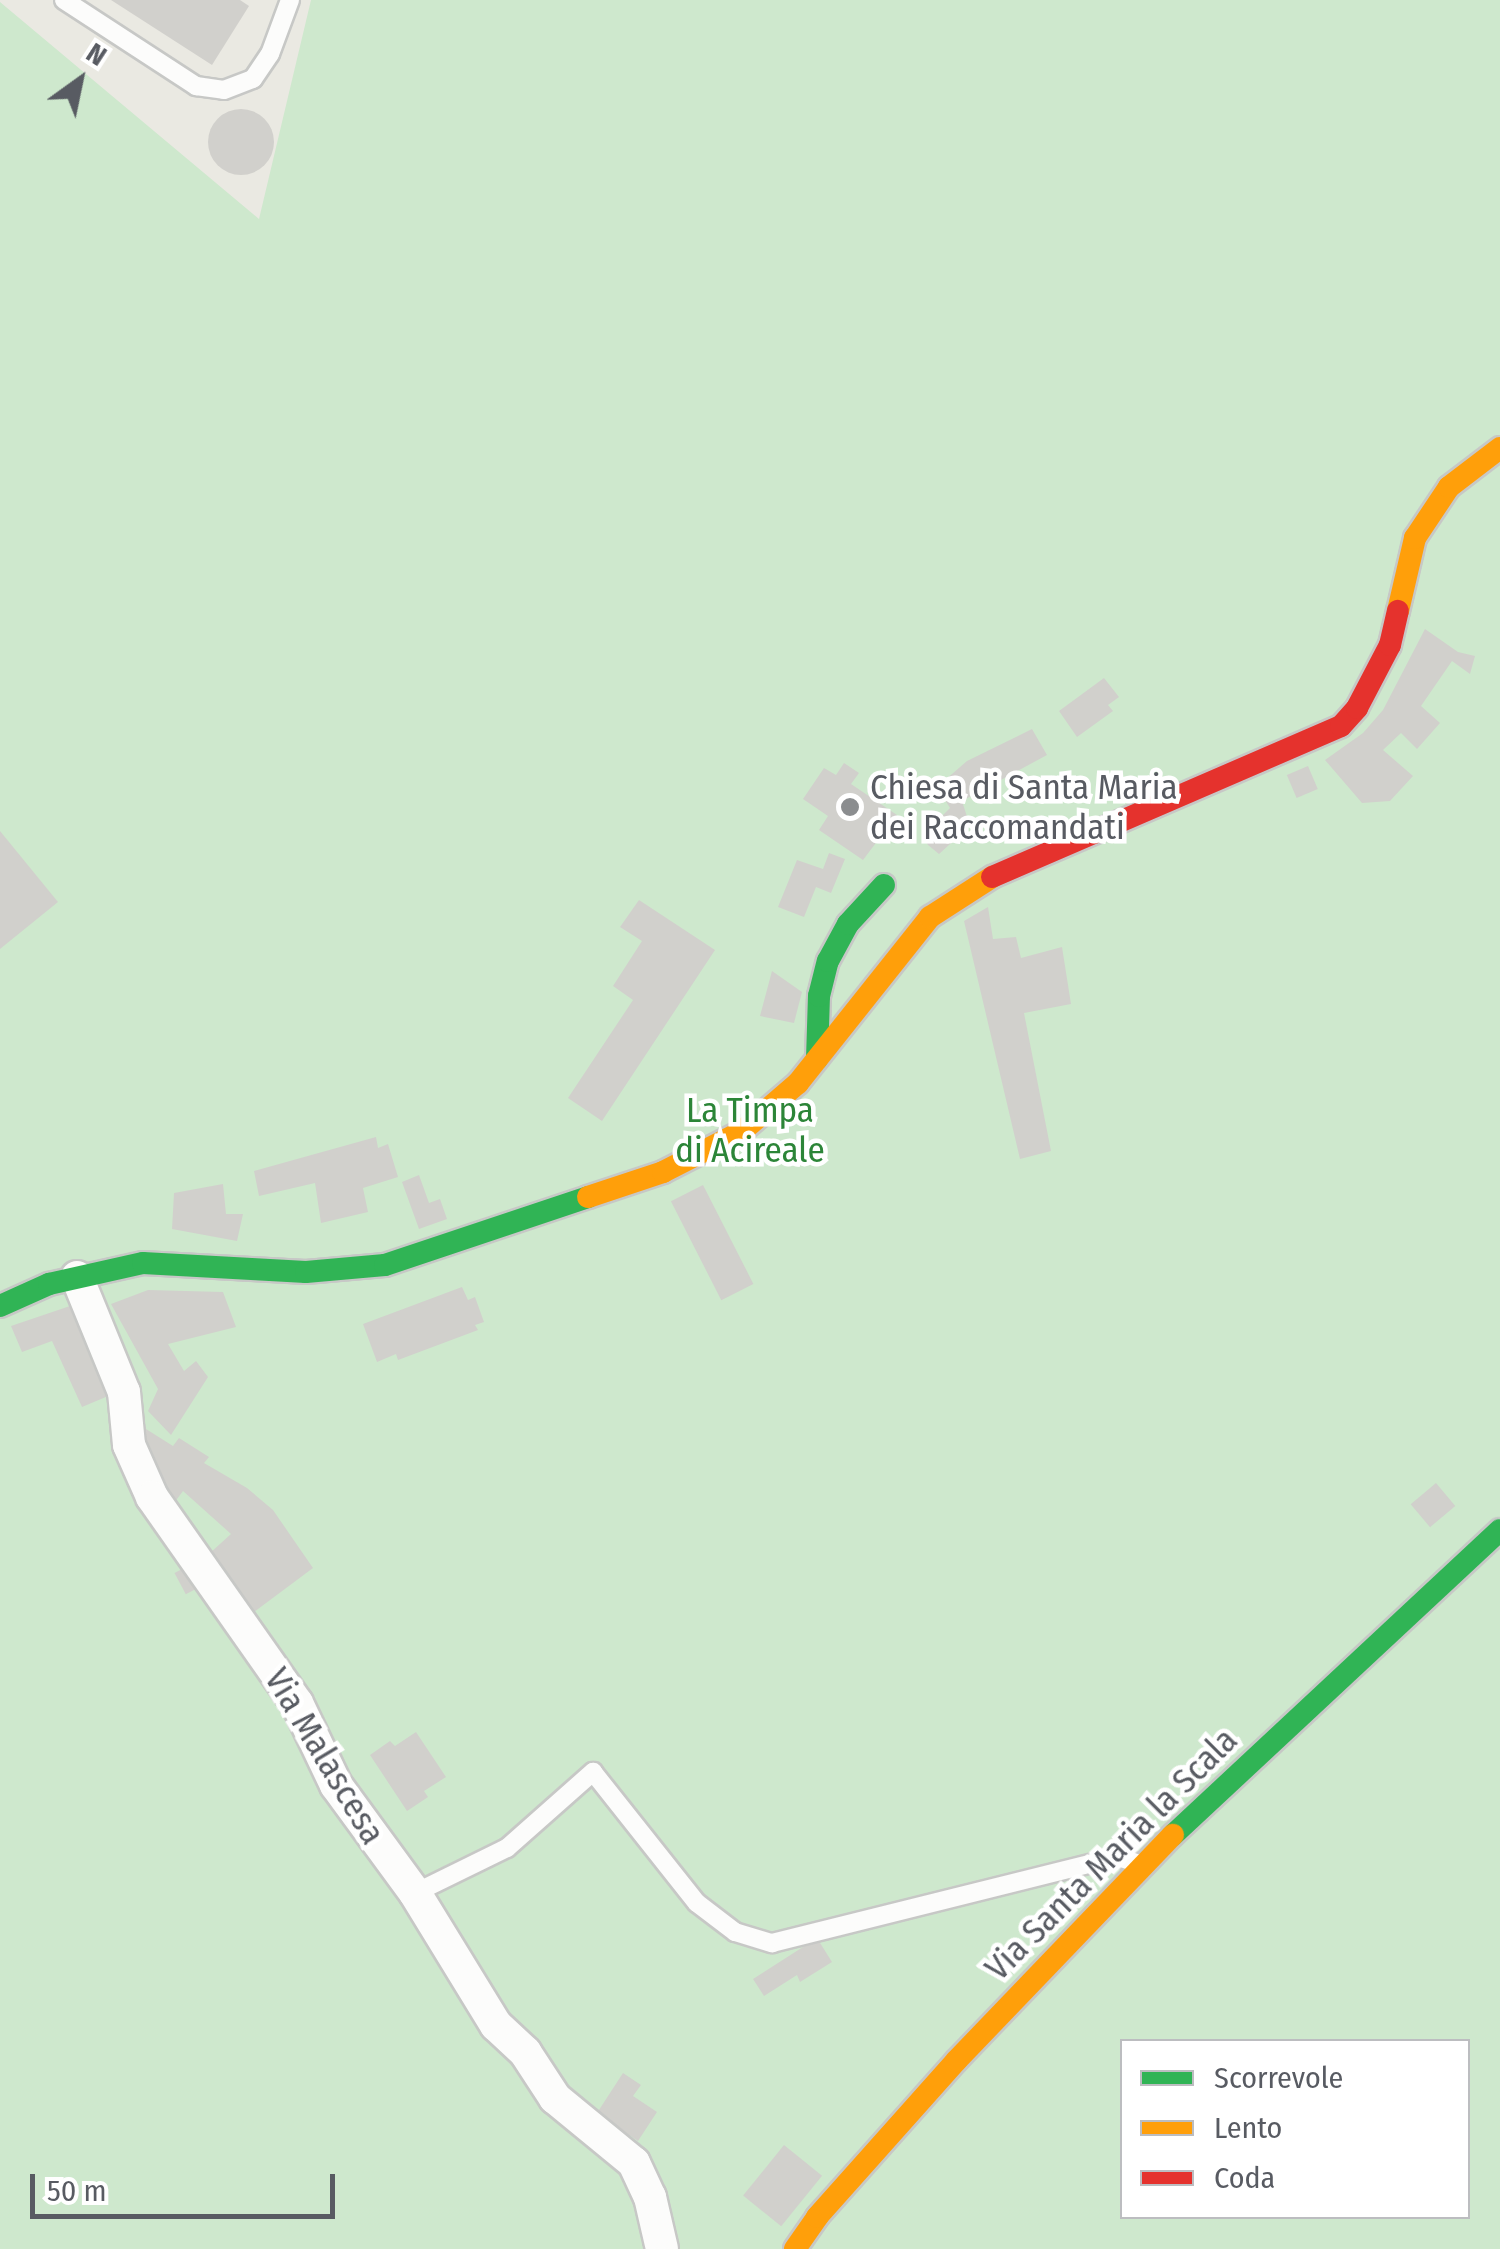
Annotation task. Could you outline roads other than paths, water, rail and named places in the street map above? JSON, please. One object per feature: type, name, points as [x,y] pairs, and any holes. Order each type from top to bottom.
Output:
[{"type":"street","points":[[0,1306],[78,1276],[143,1263],[306,1272],[386,1265],[663,1172],[740,1132],[776,1105],[930,916],[982,881],[1341,726],[1357,708],[1390,645],[1415,538],[1450,487],[1500,448]]},
{"type":"street","points":[[816,1059],[819,996],[828,961],[848,924],[884,886]]},
{"type":"street","name":"Via Malascesa","points":[[78,1276],[124,1392],[129,1445],[152,1497],[297,1703],[336,1785],[415,1893],[496,2024],[525,2052],[556,2098],[634,2163],[650,2197],[662,2249]]},
{"type":"street","name":"Via Santa Maria la Scala","points":[[795,2249],[817,2217],[957,2060],[1143,1865],[1500,1530]]},
{"type":"lane","points":[[64,0],[196,86],[224,90],[252,78],[270,54],[290,0]]},
{"type":"lane","points":[[415,1893],[507,1848],[593,1772],[698,1903],[736,1932],[772,1943],[1118,1857],[1143,1865]]},
{"type":"place","name":"Chiesa di Santa Maria dei Raccomandati","points":[[850,807]]},
{"type":"park label","name":"La Timpa di Acireale","points":[[750,1130]]}]
